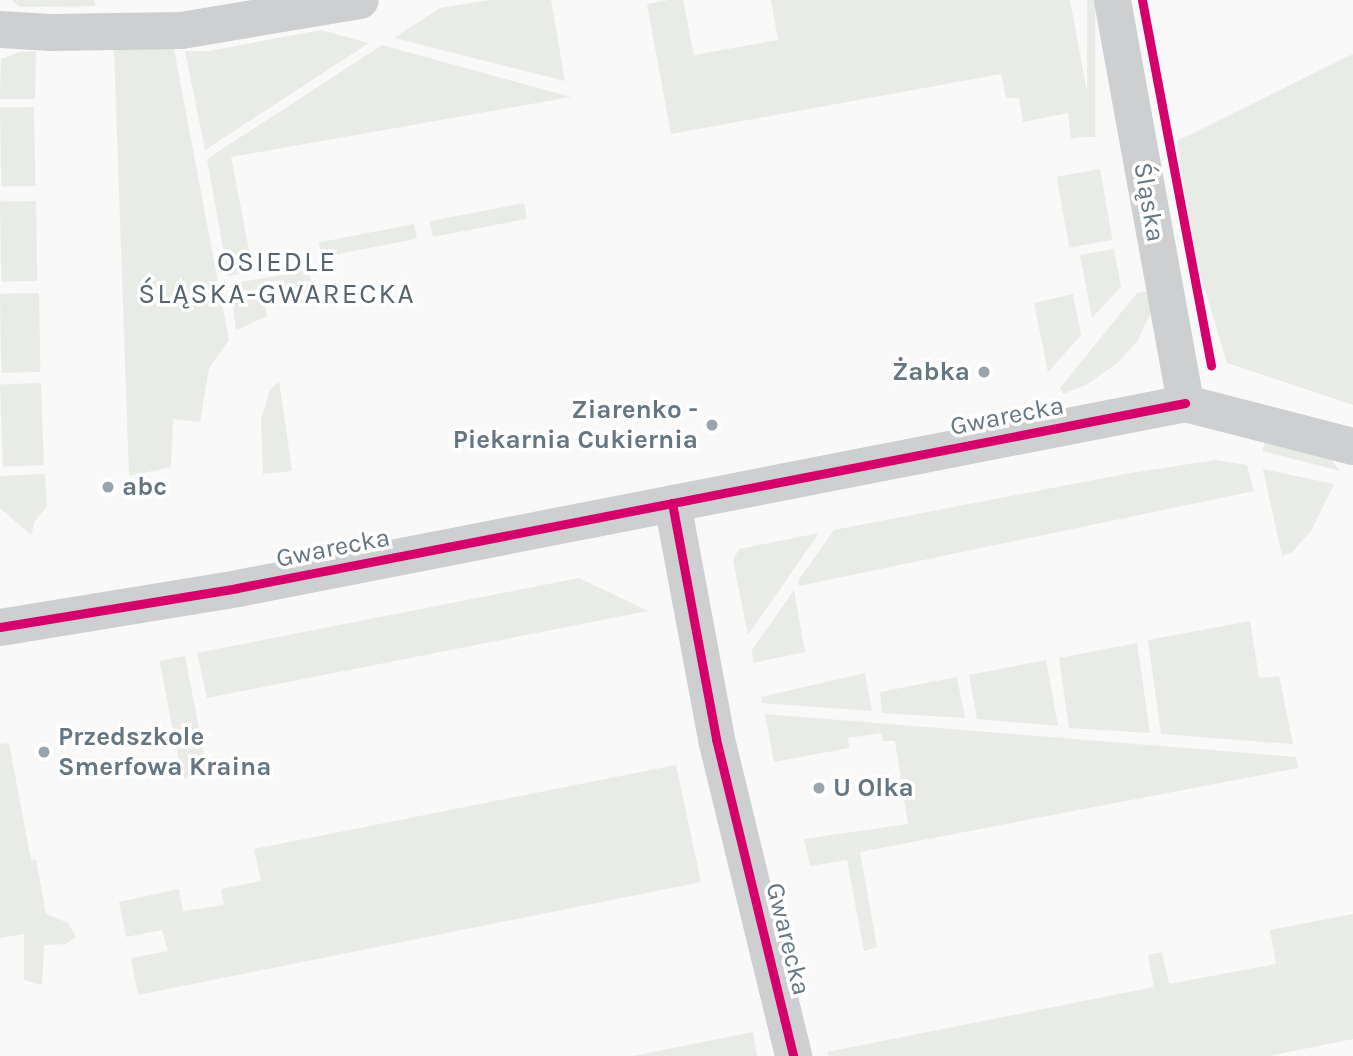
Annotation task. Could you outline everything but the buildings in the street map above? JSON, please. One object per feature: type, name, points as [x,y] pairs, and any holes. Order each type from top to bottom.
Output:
[{"type":"street","points":[[0,29],[50,32],[181,30],[360,0]]},
{"type":"street","name":"Śląska","points":[[1112,0],[1185,403]]},
{"type":"street","name":"Gwarecka","points":[[0,627],[237,588],[1185,403],[1353,446]]},
{"type":"street","name":"Gwarecka","points":[[672,503],[716,739],[793,1056]]},
{"type":"shaded area","points":[[12,0],[94,0],[96,6],[20,7]]},
{"type":"shaded area","points":[[490,0],[551,0],[565,81],[394,38],[440,8]]},
{"type":"shaded area","points":[[683,0],[694,55],[778,40],[771,0],[1070,0],[1095,135],[1071,139],[1068,113],[1023,122],[1019,98],[1006,98],[1001,74],[671,134],[647,4]]},
{"type":"shaded area","points":[[1087,0],[1095,0],[1095,137],[1087,137]]},
{"type":"shaded area","points":[[321,30],[369,43],[205,150],[185,51],[209,51]]},
{"type":"shaded area","points":[[382,45],[571,97],[231,157],[250,255],[257,253],[261,270],[228,276],[207,159]]},
{"type":"shaded area","points":[[114,49],[174,49],[229,340],[209,368],[200,422],[173,419],[171,467],[129,476]]},
{"type":"shaded area","points":[[36,51],[35,99],[0,99],[1,59],[20,52]]},
{"type":"shaded area","points":[[1353,54],[1353,405],[1227,363],[1194,254],[1177,141]]},
{"type":"shaded area","points":[[34,107],[35,186],[1,187],[0,108]]},
{"type":"shaded area","points":[[1100,169],[1113,240],[1069,248],[1057,177]]},
{"type":"shaded area","points":[[36,201],[37,281],[1,282],[0,202]]},
{"type":"shaded area","points":[[524,203],[527,219],[433,237],[430,221]]},
{"type":"shaded area","points":[[414,224],[417,239],[322,257],[319,243]]},
{"type":"shaded area","points":[[1114,249],[1121,287],[1092,318],[1080,255]]},
{"type":"shaded area","points":[[309,270],[313,291],[286,297],[284,280],[261,283],[267,316],[236,330],[230,284]]},
{"type":"shaded area","points":[[1150,291],[1151,312],[1137,342],[1116,364],[1086,385],[1063,394],[1060,388],[1137,293]]},
{"type":"shaded area","points":[[39,293],[40,372],[1,373],[0,294]]},
{"type":"shaded area","points":[[1073,294],[1081,335],[1048,372],[1034,303]]},
{"type":"shaded area","points":[[279,381],[292,471],[263,474],[261,420],[270,390]]},
{"type":"shaded area","points":[[41,383],[44,465],[3,466],[0,384]]},
{"type":"shaded area","points":[[1267,436],[1330,458],[1340,471],[1262,451]]},
{"type":"shaded area","points":[[1215,460],[1247,465],[1254,491],[799,586],[798,581],[834,530],[1125,474]]},
{"type":"shaded area","points":[[1263,469],[1334,484],[1311,531],[1292,552],[1282,556]]},
{"type":"shaded area","points":[[45,474],[47,506],[35,521],[31,535],[0,508],[0,476]]},
{"type":"shaded area","points":[[819,533],[748,635],[733,560],[739,549]]},
{"type":"shaded area","points":[[579,578],[648,611],[207,698],[197,653]]},
{"type":"shaded area","points":[[794,590],[805,652],[753,663],[752,650]]},
{"type":"shaded area","points":[[1250,621],[1259,678],[1279,676],[1293,744],[1161,734],[1148,640]]},
{"type":"shaded area","points":[[1137,643],[1150,733],[1069,728],[1059,658]]},
{"type":"shaded area","points":[[185,656],[208,774],[182,779],[159,661]]},
{"type":"shaded area","points":[[1046,660],[1058,726],[977,719],[969,675]]},
{"type":"shaded area","points":[[865,673],[872,711],[762,703],[761,697]]},
{"type":"shaded area","points":[[957,677],[965,718],[882,713],[880,692]]},
{"type":"shaded area","points":[[765,714],[1296,757],[1298,768],[860,852],[877,947],[864,951],[847,860],[810,866],[804,839],[908,824],[895,741],[883,741],[881,733],[848,738],[849,748],[774,762]]},
{"type":"shaded area","points":[[9,743],[31,860],[36,859],[46,914],[68,923],[76,937],[66,944],[44,945],[42,985],[24,980],[24,934],[0,938],[0,744]]},
{"type":"shaded area","points":[[676,765],[701,882],[138,995],[131,958],[168,951],[162,930],[126,937],[119,902],[179,889],[183,911],[224,905],[221,889],[261,881],[254,849]]},
{"type":"shaded area","points":[[1353,914],[1353,1039],[1269,1056],[828,1056],[827,1052],[1154,987],[1148,955],[1162,952],[1169,984],[1276,964],[1270,930]]},
{"type":"shaded area","points":[[753,1032],[757,1056],[633,1056]]},
{"type":"cycle path","points":[[1142,0],[1211,366]]},
{"type":"cycle path","points":[[0,627],[237,588],[1185,403]]},
{"type":"cycle path","points":[[672,503],[716,739],[793,1056]]},
{"type":"place","name":"Żabka","points":[[984,372]]},
{"type":"place","name":"Ziarenko - Piekarnia Cukiernia","points":[[712,425]]},
{"type":"place","name":"abc","points":[[108,487]]},
{"type":"place","name":"Przedszkole Smerfowa Kraina","points":[[44,752]]},
{"type":"place","name":"U Olka","points":[[819,788]]},
{"type":"district","name":"OSIEDLE ŚLĄSKA-GWARECKA","points":[[277,278]]}]
